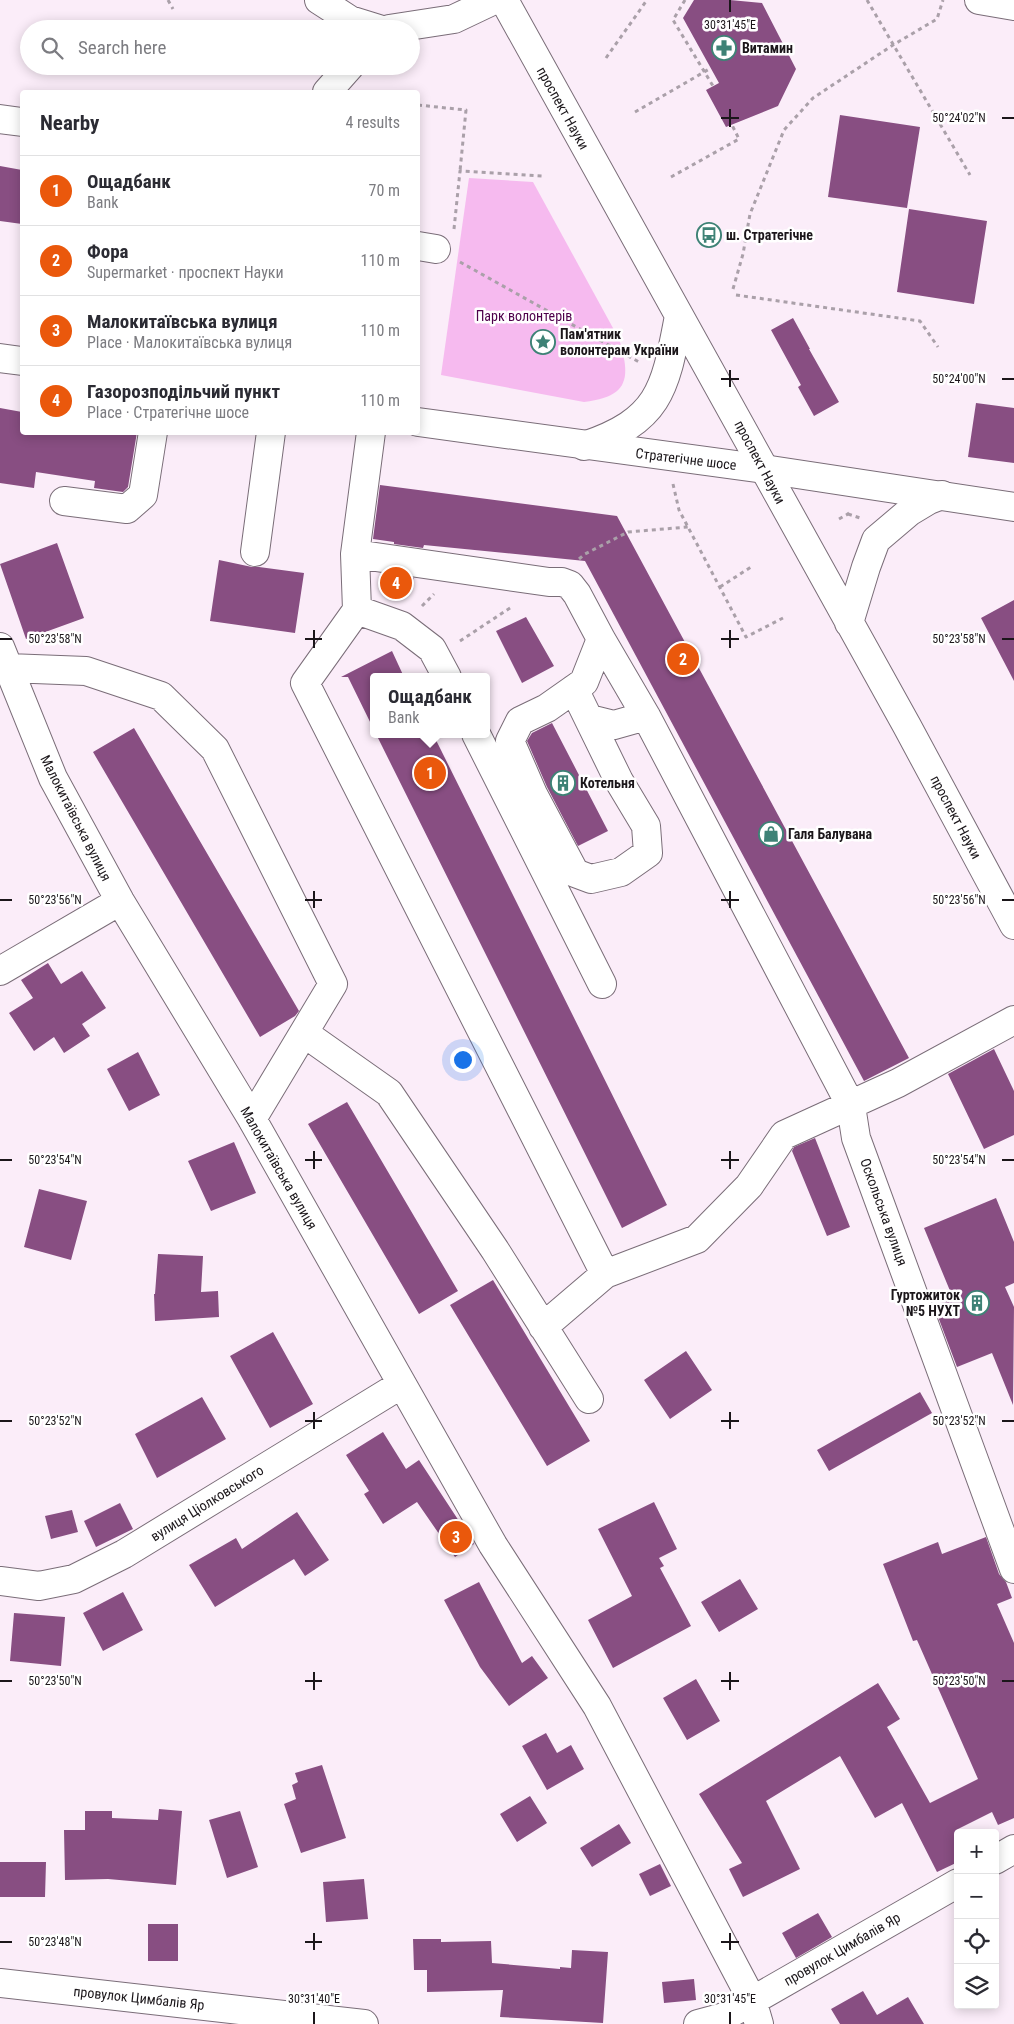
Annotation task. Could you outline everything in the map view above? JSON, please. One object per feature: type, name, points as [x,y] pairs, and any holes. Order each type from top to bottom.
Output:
[{"type":"street","points":[[320,0],[350,20]]},
{"type":"street","points":[[420,24],[454,19],[494,0]]},
{"type":"street","name":"проспект Науки","points":[[504,0],[1014,925]]},
{"type":"street","points":[[979,0],[1014,6]]},
{"type":"street","points":[[329,90],[342,75]]},
{"type":"street","points":[[0,119],[20,122]]},
{"type":"street","points":[[584,446],[610,437],[631,425],[652,406],[670,363],[679,316]]},
{"type":"street","points":[[0,358],[20,361]]},
{"type":"street","name":"Стратегічне шосе","points":[[420,422],[764,469],[1014,507]]},
{"type":"street","points":[[64,501],[127,509],[143,495],[153,435]]},
{"type":"street","points":[[255,552],[271,435]]},
{"type":"street","points":[[371,435],[355,554],[357,610],[305,683],[605,1274]]},
{"type":"street","points":[[849,623],[876,540],[909,512],[929,500],[942,495]]},
{"type":"street","points":[[355,554],[559,584]]},
{"type":"street","name":"Оскольська вулиця","points":[[559,584],[577,594],[646,716],[850,1106],[856,1138],[1014,1568]]},
{"type":"street","points":[[357,610],[402,626],[432,649],[442,667]]},
{"type":"street","points":[[574,689],[619,781],[646,826],[648,853],[621,872],[591,879],[574,873],[533,794],[510,742],[520,721],[547,708],[574,689],[584,682],[601,639]]},
{"type":"street","points":[[4,658],[86,671],[161,696],[215,749],[333,984],[252,1119]]},
{"type":"street","name":"Малокитаївська вулиця","points":[[4,658],[53,778],[120,901],[252,1119],[493,1545],[597,1706],[756,2012]]},
{"type":"street","points":[[590,720],[614,725],[646,716]]},
{"type":"street","points":[[478,738],[602,984]]},
{"type":"street","points":[[0,971],[120,901]]},
{"type":"street","points":[[543,1327],[605,1274],[697,1240],[749,1186],[784,1135],[850,1106],[934,1064],[1014,1020]]},
{"type":"street","points":[[304,1033],[389,1093],[495,1250],[589,1399]]},
{"type":"street","name":"вулиця Ціолковського","points":[[0,1581],[39,1586],[74,1579],[124,1554],[402,1384]]},
{"type":"street","points":[[999,1858],[1014,1849]]},
{"type":"street","name":"провулок Цимбалів Яр","points":[[698,2024],[724,2017],[756,2012],[954,1886]]},
{"type":"street","name":"провулок Цимбалів Яр","points":[[0,1982],[275,2019],[364,2024]]},
{"type":"path","points":[[168,0],[173,9]]},
{"type":"path","points":[[606,58],[647,0]]},
{"type":"path","points":[[685,0],[673,20],[713,86]]},
{"type":"path","points":[[866,0],[970,175]]},
{"type":"path","points":[[733,288],[743,254],[750,214],[784,130],[813,98],[893,45],[937,19],[943,0]]},
{"type":"path","points":[[635,112],[711,68]]},
{"type":"path","points":[[420,105],[466,110],[453,238],[427,247]]},
{"type":"path","points":[[671,177],[739,139],[732,125]]},
{"type":"path","points":[[460,171],[542,176]]},
{"type":"path","points":[[427,247],[639,362]]},
{"type":"path","points":[[736,295],[920,321],[938,347]]},
{"type":"path","points":[[672,478],[679,510],[746,637],[783,618]]},
{"type":"path","points":[[848,514],[863,519]]},
{"type":"path","points":[[442,667],[559,584],[580,558],[628,532],[688,527]]},
{"type":"path","points":[[720,587],[751,567]]},
{"type":"path","points":[[402,626],[459,569]]},
{"type":"green space","name":"Парк волонтерів","points":[[469,178],[533,182],[619,339],[625,365],[625,375],[623,383],[618,390],[610,396],[584,402],[441,375]]},
{"type":"building","points":[[694,0],[730,0],[762,3],[796,69],[778,106],[726,127],[706,90],[719,83],[683,18]]},
{"type":"building","points":[[840,115],[920,127],[907,208],[828,197]]},
{"type":"building","points":[[0,166],[20,170],[20,224],[0,221]]},
{"type":"building","points":[[909,209],[987,221],[974,304],[897,292]]},
{"type":"building","points":[[793,318],[839,402],[814,416],[798,387],[801,385],[771,330]]},
{"type":"building","points":[[976,403],[1014,408],[1014,463],[968,457]]},
{"type":"building","points":[[0,408],[20,412],[20,435],[137,435],[128,487],[123,492],[94,488],[95,481],[36,472],[34,488],[0,483]]},
{"type":"building","points":[[380,485],[617,516],[909,1058],[864,1081],[585,561],[424,545],[423,548],[373,539]]},
{"type":"building","points":[[57,543],[84,618],[26,639],[0,564]]},
{"type":"building","points":[[219,560],[252,567],[304,573],[295,633],[210,621]]},
{"type":"building","points":[[384,574],[414,578],[408,595],[380,586]]},
{"type":"building","points":[[1014,600],[1014,681],[981,618]]},
{"type":"building","points":[[526,617],[554,666],[522,683],[496,631]]},
{"type":"building","points":[[392,651],[402,673],[370,673],[370,722],[348,677],[341,677]]},
{"type":"building","name":"Котельня","points":[[552,723],[608,831],[578,846],[547,787],[527,741],[532,733]]},
{"type":"building","points":[[134,728],[299,1011],[295,1016],[260,1037],[93,752]]},
{"type":"building","points":[[378,738],[435,738],[667,1205],[622,1228]]},
{"type":"building","points":[[48,963],[61,984],[82,971],[106,1008],[82,1024],[90,1036],[64,1053],[54,1037],[34,1051],[9,1013],[33,998],[21,980]]},
{"type":"building","points":[[994,1049],[1014,1091],[1014,1135],[984,1149],[948,1074]]},
{"type":"building","points":[[138,1052],[160,1095],[129,1111],[107,1069]]},
{"type":"building","points":[[347,1102],[458,1291],[419,1314],[308,1124]]},
{"type":"building","points":[[815,1138],[850,1227],[827,1236],[792,1151],[794,1147]]},
{"type":"building","points":[[234,1142],[256,1193],[211,1211],[188,1161]]},
{"type":"building","points":[[39,1189],[87,1201],[71,1260],[24,1247]]},
{"type":"building","name":"Гуртожиток №5 НУХТ","points":[[996,1198],[1014,1242],[1014,1283],[1005,1287],[1014,1307],[1013,1405],[992,1353],[957,1367],[934,1306],[953,1298],[924,1228]]},
{"type":"building","points":[[158,1254],[203,1256],[201,1292],[218,1291],[219,1317],[155,1321],[154,1294]]},
{"type":"building","points":[[493,1280],[590,1441],[547,1466],[450,1305]]},
{"type":"building","points":[[273,1332],[313,1404],[270,1428],[230,1356]]},
{"type":"building","points":[[686,1351],[712,1390],[670,1419],[644,1380]]},
{"type":"building","points":[[920,1392],[932,1413],[829,1471],[817,1450]]},
{"type":"building","points":[[202,1397],[226,1439],[157,1478],[135,1434]]},
{"type":"building","points":[[383,1432],[406,1469],[419,1460],[474,1544],[455,1557],[417,1502],[383,1524],[364,1494],[369,1491],[346,1455]]},
{"type":"building","points":[[654,1502],[677,1549],[659,1558],[664,1566],[660,1568],[691,1626],[613,1668],[588,1620],[632,1596],[598,1529]]},
{"type":"building","points":[[120,1503],[133,1529],[96,1547],[84,1521]]},
{"type":"building","points":[[72,1510],[78,1532],[51,1539],[45,1516]]},
{"type":"building","points":[[297,1512],[329,1560],[305,1576],[294,1559],[215,1607],[189,1565],[236,1538],[242,1549]]},
{"type":"building","points":[[986,1537],[999,1574],[1006,1582],[1012,1598],[997,1604],[1014,1643],[1014,1818],[998,1825],[992,1812],[958,1829],[954,1829],[954,1864],[937,1872],[902,1803],[875,1818],[840,1756],[766,1801],[800,1869],[743,1897],[729,1869],[742,1863],[699,1794],[878,1683],[900,1719],[887,1727],[930,1803],[978,1779],[917,1640],[913,1641],[883,1564],[938,1542],[942,1554]]},
{"type":"building","points":[[740,1579],[758,1609],[719,1632],[701,1602]]},
{"type":"building","points":[[479,1582],[522,1663],[532,1656],[548,1678],[509,1706],[480,1667],[444,1600]]},
{"type":"building","points":[[123,1592],[143,1630],[103,1651],[83,1613]]},
{"type":"building","points":[[14,1613],[65,1617],[61,1666],[10,1661]]},
{"type":"building","points":[[696,1679],[720,1721],[687,1740],[663,1698]]},
{"type":"building","points":[[546,1733],[557,1753],[571,1745],[584,1769],[547,1790],[522,1746]]},
{"type":"building","points":[[322,1765],[346,1838],[301,1853],[284,1804],[296,1799],[292,1785],[298,1782],[295,1773]]},
{"type":"building","points":[[530,1796],[547,1823],[517,1842],[500,1814]]},
{"type":"building","points":[[159,1809],[182,1811],[176,1885],[108,1879],[65,1880],[64,1830],[85,1830],[85,1811],[112,1811],[112,1818],[158,1820]]},
{"type":"building","points":[[240,1811],[258,1867],[227,1878],[209,1820]]},
{"type":"building","points":[[619,1824],[631,1843],[592,1867],[580,1848]]},
{"type":"building","points":[[0,1862],[46,1862],[45,1897],[0,1897]]},
{"type":"building","points":[[660,1864],[671,1886],[650,1896],[639,1874]]},
{"type":"building","points":[[364,1879],[368,1919],[326,1922],[323,1882]]},
{"type":"building","points":[[818,1913],[832,1937],[796,1958],[782,1933]]},
{"type":"building","points":[[148,1924],[178,1924],[178,1961],[148,1961]]},
{"type":"building","points":[[413,1939],[441,1939],[441,1942],[491,1941],[492,1963],[560,1969],[560,1967],[571,1968],[572,1950],[608,1952],[603,2023],[500,2017],[503,1990],[427,1992],[427,1970],[414,1970]]},
{"type":"building","points":[[694,1979],[696,2000],[664,2003],[662,1982]]},
{"type":"building","points":[[863,1991],[877,2015],[908,1997],[924,2024],[840,2024],[831,2009]]},
{"type":"place","name":"Витамин","points":[[724,48]]},
{"type":"place","name":"ш. Стратегічне","points":[[709,235]]},
{"type":"place","name":"Пам'ятник волонтерам України","points":[[543,342]]},
{"type":"place","name":"Газорозподільчий пункт","points":[[396,583]]},
{"type":"place","name":"Фора","points":[[683,659]]},
{"type":"place","name":"Ощадбанк","points":[[430,773]]},
{"type":"place","name":"Котельня","points":[[563,783]]},
{"type":"place","name":"Галя Балувана","points":[[771,834]]},
{"type":"place","name":"Гуртожиток №5 НУХТ","points":[[977,1303]]},
{"type":"place","name":"Малокитаївська вулиця","points":[[456,1537]]}]
